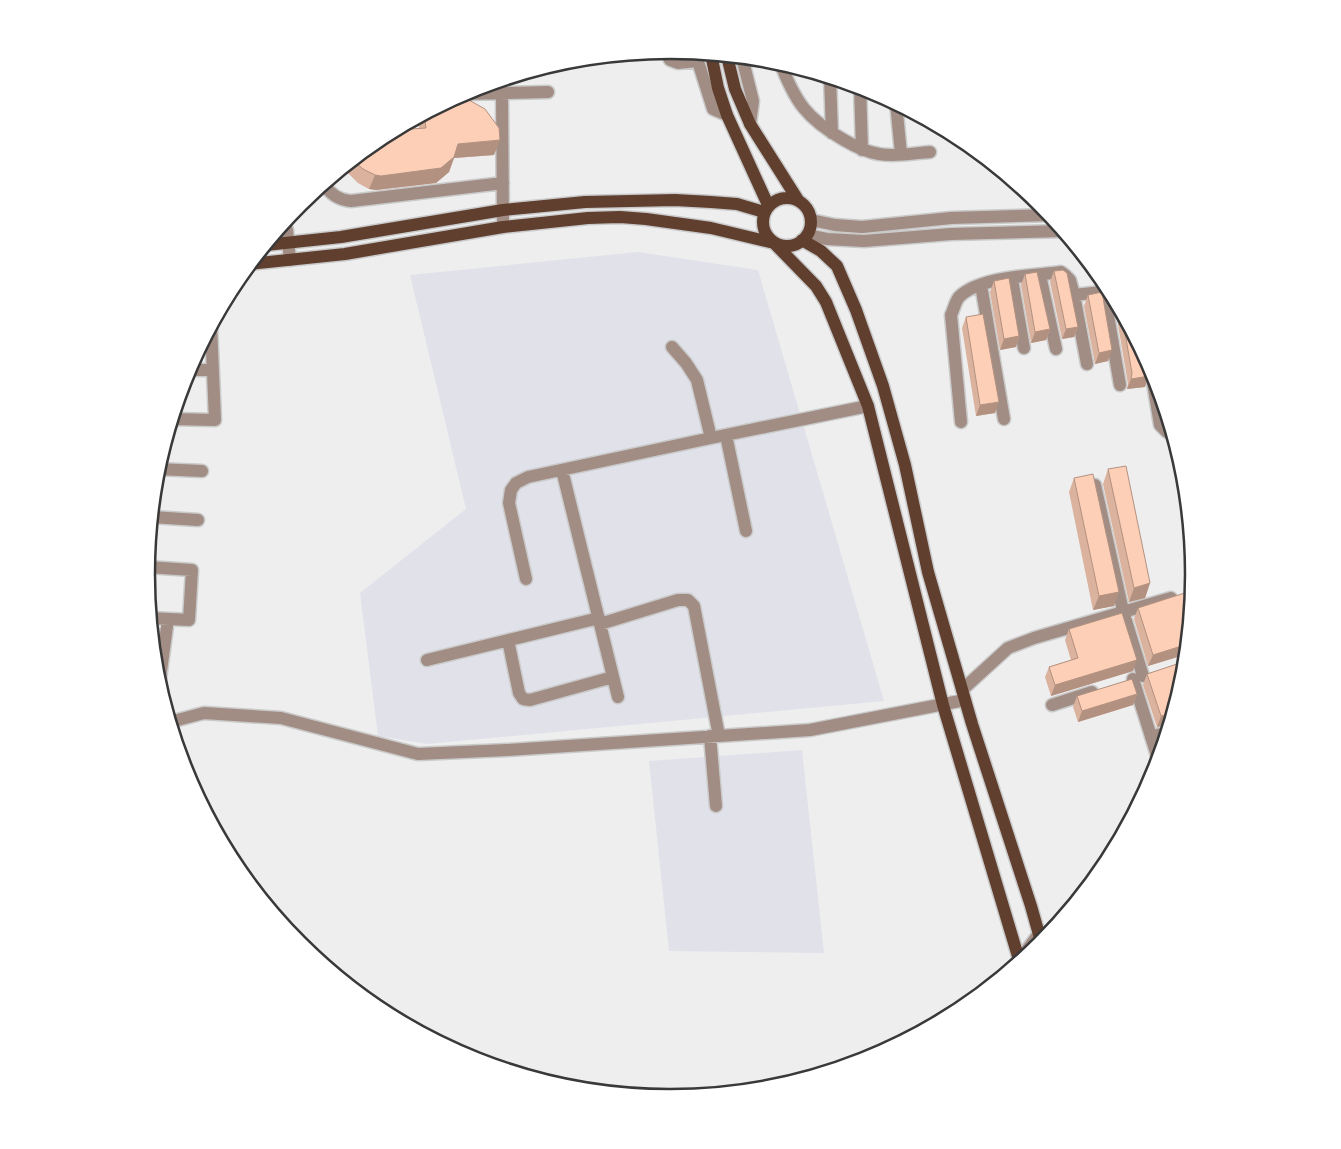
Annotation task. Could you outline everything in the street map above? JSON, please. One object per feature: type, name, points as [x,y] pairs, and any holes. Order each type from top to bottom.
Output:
[{"type":"main road","points":[[712,61],[718,88],[766,208],[762,226],[769,238],[816,286],[826,302],[868,406],[943,705],[1017,956]]},
{"type":"main road","points":[[728,62],[735,90],[750,124],[798,200]]},
{"type":"main road","points":[[260,263],[345,254],[503,227],[588,218],[620,217],[646,219],[711,228],[789,246],[805,238],[811,220],[805,205],[798,200],[788,197],[777,199],[766,208],[675,200],[585,202],[503,210],[341,237],[275,244]]},
{"type":"main road","points":[[805,238],[837,266],[856,310],[886,395],[905,465],[928,572],[1039,935]]},
{"type":"street","points":[[670,59],[678,63],[688,60]]},
{"type":"street","points":[[697,60],[713,109],[728,115]]},
{"type":"street","points":[[744,64],[753,101],[750,124]]},
{"type":"street","points":[[783,72],[789,87],[803,108],[822,128],[832,134],[862,150],[881,154],[930,152]]},
{"type":"street","points":[[830,84],[832,134]]},
{"type":"street","points":[[484,94],[548,92]]},
{"type":"street","points":[[502,94],[503,227]]},
{"type":"street","points":[[860,95],[862,150]]},
{"type":"street","points":[[897,111],[901,154]]},
{"type":"street","points":[[328,189],[334,196],[350,201],[503,182]]},
{"type":"street","points":[[811,220],[835,225],[862,227],[951,218],[1040,215]]},
{"type":"street","points":[[287,230],[290,260]]},
{"type":"street","points":[[805,238],[864,242],[951,234],[1055,231]]},
{"type":"street","points":[[961,422],[951,315],[958,299],[970,289],[1012,279],[1061,272],[1066,275],[1070,280],[1074,296],[1087,364]]},
{"type":"street","points":[[1040,275],[1056,349]]},
{"type":"street","points":[[1012,279],[1024,348]]},
{"type":"street","points":[[981,285],[1004,419]]},
{"type":"street","points":[[1074,296],[1101,292]]},
{"type":"street","points":[[1109,304],[1120,385]]},
{"type":"street","points":[[179,418],[215,420],[212,339]]},
{"type":"street","points":[[672,347],[697,380],[711,438]]},
{"type":"street","points":[[197,370],[213,370]]},
{"type":"street","points":[[526,579],[509,503],[511,490],[516,483],[528,478],[562,470],[868,406]]},
{"type":"street","points":[[1159,410],[1160,425],[1166,431]]},
{"type":"street","points":[[726,435],[746,531]]},
{"type":"street","points":[[166,469],[202,471]]},
{"type":"street","points":[[562,470],[618,697]]},
{"type":"street","points":[[1095,485],[1155,750]]},
{"type":"street","points":[[158,517],[198,520]]},
{"type":"street","points":[[155,568],[192,570],[190,620],[157,618]]},
{"type":"street","points":[[176,720],[204,713],[281,718],[418,754],[810,730],[943,705],[964,695],[1008,648],[1034,638],[1184,594]]},
{"type":"street","points":[[426,660],[599,621],[678,600],[688,600],[694,606],[715,736],[716,806]]},
{"type":"street","points":[[162,661],[168,619]]},
{"type":"street","points":[[508,640],[519,693],[523,699],[530,700],[613,677]]},
{"type":"street","points":[[1052,705],[1106,687]]},
{"type":"street","points":[[1151,738],[1161,735]]},
{"type":"shaded area","points":[[638,252],[758,270],[884,701],[427,744],[378,736],[360,593],[466,509],[410,275]]},
{"type":"shaded area","points":[[802,750],[824,953],[669,951],[649,761]]},
{"type":"building","points":[[469,100],[485,109],[499,128],[500,140],[458,144],[454,157],[441,168],[381,176],[363,169],[358,164],[411,129],[426,128],[425,121]]},
{"type":"building","points":[[1063,270],[1067,273],[1078,327],[1066,329],[1054,271]]},
{"type":"building","points":[[1037,272],[1050,329],[1035,332],[1025,274]]},
{"type":"building","points":[[1009,278],[1019,336],[1004,339],[994,281]]},
{"type":"building","points":[[1102,293],[1112,350],[1099,353],[1088,295]]},
{"type":"building","points":[[983,314],[999,402],[980,405],[966,317]]},
{"type":"building","points":[[1125,331],[1147,376],[1131,379],[1132,373]]},
{"type":"building","points":[[1126,466],[1150,583],[1134,588],[1108,469]]},
{"type":"building","points":[[1093,474],[1119,592],[1099,596],[1074,478]]},
{"type":"building","points":[[1185,593],[1181,646],[1153,655],[1138,608]]},
{"type":"building","points":[[1122,613],[1137,660],[1055,685],[1049,667],[1078,658],[1069,629]]},
{"type":"building","points":[[1178,664],[1167,715],[1161,716],[1147,674]]},
{"type":"building","points":[[1132,679],[1137,694],[1082,711],[1077,696]]}]
